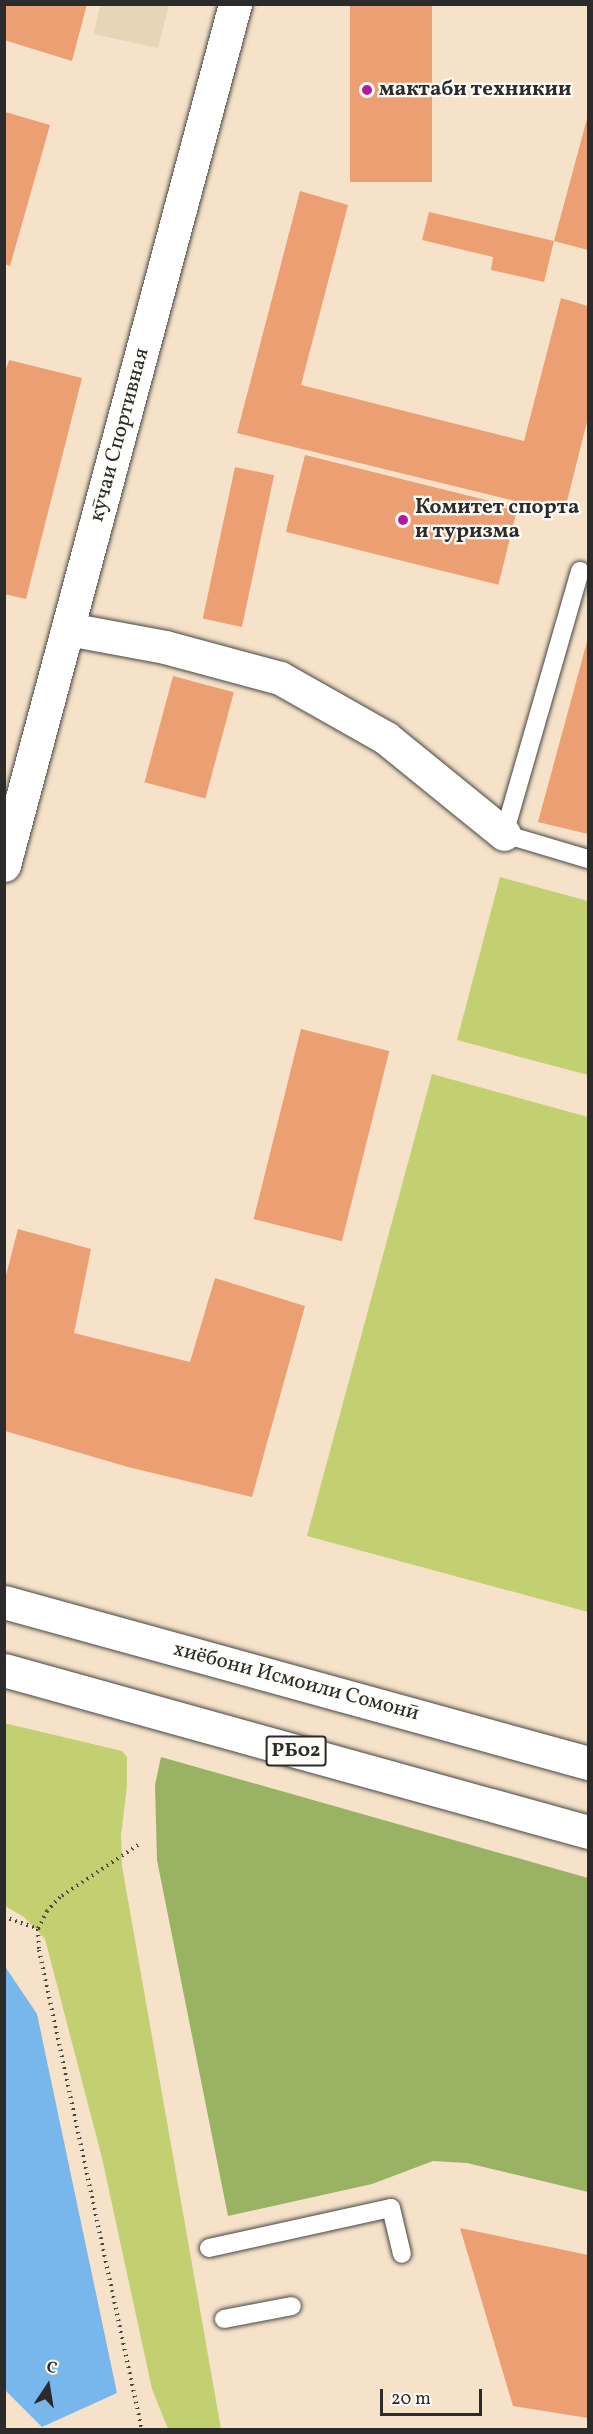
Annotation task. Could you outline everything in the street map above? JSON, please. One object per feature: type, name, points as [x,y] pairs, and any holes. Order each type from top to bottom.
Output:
[{"type":"main road","name":"кӯчаи Спортивная","points":[[4,865],[236,4]]},
{"type":"main road","points":[[68,629],[165,647],[280,678],[386,738],[504,834]]},
{"type":"main road","name":"хиёбони Исмоили Сомонӣ","points":[[4,1602],[588,1763]]},
{"type":"main road","name":"РБ02","points":[[4,1670],[588,1832]]},
{"type":"lane","points":[[580,571],[504,834],[588,859]]},
{"type":"lane","points":[[209,2248],[391,2208],[402,2254]]},
{"type":"lane","points":[[224,2319],[292,2306]]},
{"type":"path","points":[[138,1845],[60,1897],[47,1911],[38,1929],[39,1950],[142,2430]]},
{"type":"path","points":[[4,1917],[38,1929]]},
{"type":"shaded area","points":[[100,5],[169,5],[158,48],[94,34]]},
{"type":"green space","points":[[500,877],[588,901],[588,1075],[457,1040]]},
{"type":"green space","points":[[432,1074],[588,1117],[588,1612],[307,1536]]},
{"type":"green space","points":[[4,1723],[122,1751],[127,1757],[127,1786],[121,1836],[122,1866],[221,2429],[168,2429],[152,2389],[102,2158],[45,1939],[24,1917],[5,1906]]},
{"type":"green space","points":[[161,1757],[588,1878],[588,2192],[467,2163],[433,2161],[372,2184],[228,2216],[157,1860],[155,1785]]},
{"type":"water","points":[[4,1965],[37,2014],[117,2393],[42,2427],[5,2390]]},
{"type":"building","points":[[4,4],[87,4],[72,61],[4,40]]},
{"type":"building","name":"мактаби техникии","points":[[350,4],[432,4],[432,182],[350,182]]},
{"type":"building","points":[[5,112],[50,125],[10,266],[5,264]]},
{"type":"building","points":[[588,115],[588,250],[554,241]]},
{"type":"building","points":[[300,191],[348,205],[301,385],[524,441],[561,298],[588,306],[588,418],[564,513],[237,433]]},
{"type":"building","points":[[429,212],[554,241],[544,282],[491,270],[493,257],[422,240]]},
{"type":"building","points":[[9,360],[82,378],[26,599],[4,594],[4,376]]},
{"type":"building","name":"Комитет спорта и туризма","points":[[305,455],[517,508],[498,585],[286,532]]},
{"type":"building","points":[[235,467],[274,475],[242,627],[203,619]]},
{"type":"building","points":[[588,638],[588,834],[538,822]]},
{"type":"building","points":[[173,676],[234,692],[205,799],[145,782]]},
{"type":"building","points":[[301,1029],[389,1051],[342,1241],[254,1219]]},
{"type":"building","points":[[18,1229],[91,1249],[74,1333],[190,1362],[215,1278],[305,1306],[252,1497],[128,1467],[5,1431],[5,1279]]},
{"type":"building","points":[[460,2228],[588,2255],[588,2418],[513,2406]]},
{"type":"place","name":"мактаби техникии","points":[[367,90]]},
{"type":"place","name":"Комитет спорта и туризма","points":[[403,520]]}]
